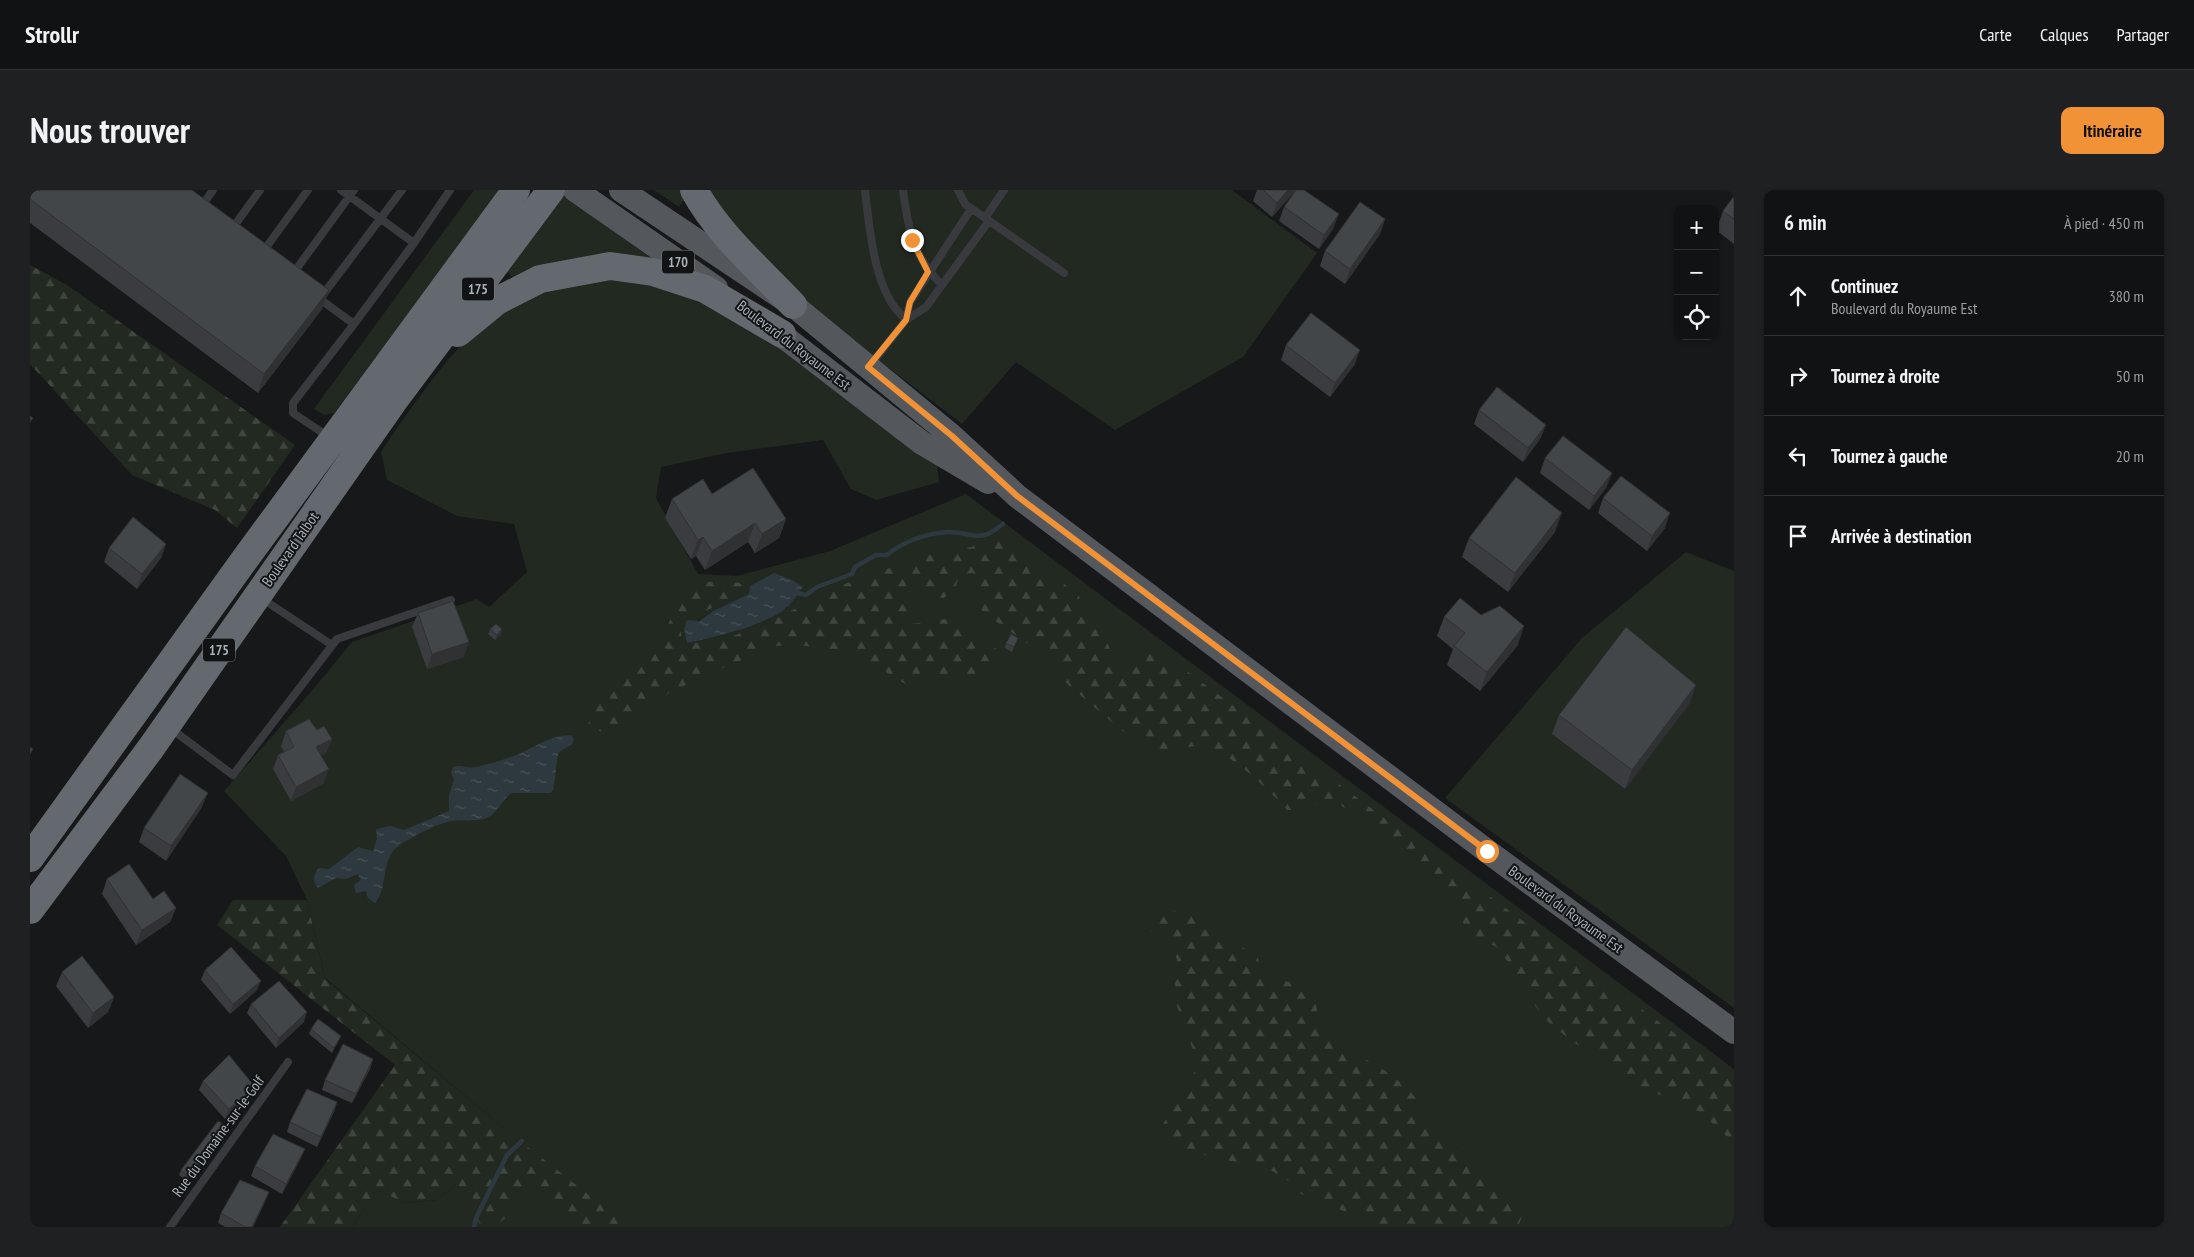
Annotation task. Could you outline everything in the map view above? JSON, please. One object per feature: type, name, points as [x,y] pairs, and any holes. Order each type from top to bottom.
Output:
[{"type":"highway","name":"Boulevard Talbot","points":[[30,858],[232,577],[516,190]]},
{"type":"highway","name":"Boulevard Talbot","points":[[30,910],[166,725],[405,388],[551,190]]},
{"type":"highway","points":[[694,190],[702,205],[732,242],[793,305]]},
{"type":"highway","points":[[405,388],[453,337],[497,301],[540,279],[610,266],[653,272],[705,289],[782,334]]},
{"type":"highway","points":[[232,577],[258,595]]},
{"type":"main road","name":"Boulevard du Royaume Est","points":[[574,190],[782,334],[922,443],[975,476],[1017,496]]},
{"type":"main road","name":"Boulevard du Royaume Est","points":[[621,190],[793,305],[952,436],[1017,496],[1487,851],[1734,1032]]},
{"type":"lane","points":[[206,215],[195,207],[213,190]]},
{"type":"lane","points":[[230,232],[260,190]]},
{"type":"lane","points":[[261,255],[308,190]]},
{"type":"lane","points":[[342,190],[352,193],[380,219],[414,243]]},
{"type":"lane","points":[[320,299],[402,190]]},
{"type":"lane","points":[[333,440],[293,413],[293,403],[414,243],[450,190]]},
{"type":"lane","points":[[865,190],[869,225],[883,285],[891,302],[906,320]]},
{"type":"lane","points":[[903,190],[908,228],[928,272],[942,285]]},
{"type":"lane","points":[[958,190],[965,204],[971,209],[1064,274]]},
{"type":"lane","points":[[868,367],[906,320],[926,307],[987,220],[1004,190]]},
{"type":"lane","points":[[290,277],[352,193]]},
{"type":"lane","points":[[906,320],[910,302],[971,209]]},
{"type":"lane","points":[[222,226],[237,238]]},
{"type":"lane","points":[[253,249],[268,260]]},
{"type":"lane","points":[[283,271],[298,282]]},
{"type":"lane","points":[[313,293],[354,324]]},
{"type":"lane","points":[[258,595],[332,645]]},
{"type":"lane","points":[[166,725],[233,775],[337,639],[451,600]]},
{"type":"lane","name":"Rue du Domaine-sur-le-Golf","points":[[170,1227],[288,1062]]},
{"type":"green space","points":[[474,190],[501,190],[334,413],[324,415],[314,409]]},
{"type":"green space","points":[[562,190],[657,251],[649,263],[517,282],[504,269]]},
{"type":"green space","points":[[654,190],[684,190],[687,196],[679,207]]},
{"type":"green space","points":[[704,190],[1232,190],[1317,253],[1243,357],[1115,430],[1016,362],[962,424],[825,319],[768,266]]},
{"type":"green space","points":[[30,265],[67,285],[295,445],[237,528],[215,510],[132,475],[30,364]]},
{"type":"green space","points":[[588,274],[659,281],[750,325],[937,461],[939,482],[876,500],[851,489],[823,440],[727,453],[661,467],[656,498],[698,574],[737,576],[830,551],[966,494],[1734,1069],[1734,1227],[352,1227],[377,1190],[405,1203],[437,1200],[456,1184],[506,1130],[325,978],[307,900],[286,856],[224,791],[352,642],[477,599],[489,607],[527,572],[514,524],[457,516],[387,480],[381,452],[425,389],[461,345],[480,326],[500,310],[520,298]],"holes":[[[797,593],[787,608],[687,642],[684,630],[713,611],[750,594]]]},
{"type":"green space","points":[[1006,538],[1056,579],[1078,593],[1082,606],[1098,619],[1117,667],[1129,661],[1144,647],[1157,649],[1721,1068],[1734,1080],[1734,1143],[1700,1112],[1632,1083],[1550,1024],[1527,996],[1513,969],[1497,947],[1484,941],[1471,940],[1458,911],[1445,892],[1384,836],[1332,799],[1299,810],[1287,810],[1248,773],[1214,750],[1196,746],[1166,751],[1151,749],[1114,724],[1069,686],[1056,665],[977,606],[973,573],[959,575],[956,586],[944,598],[912,590],[906,591],[913,607],[911,624],[952,618],[991,643],[1004,658],[975,675],[956,680],[935,677],[923,672],[913,677],[906,684],[893,678],[880,666],[855,654],[800,645],[773,646],[670,692],[627,727],[610,732],[588,730],[590,711],[630,674],[658,643],[681,595],[691,588],[713,581],[744,584],[742,592],[700,614],[685,615],[681,629],[682,645],[724,639],[759,627],[842,585],[926,555],[963,549]]},
{"type":"green space","points":[[1686,552],[1734,571],[1734,1008],[1445,798],[1582,638]]},
{"type":"green space","points":[[233,900],[307,900],[325,979],[506,1130],[612,1213],[625,1227],[578,1227],[527,1185],[510,1213],[504,1219],[491,1226],[482,1227],[476,1218],[472,1194],[456,1184],[437,1200],[405,1203],[377,1190],[352,1227],[280,1227],[395,1065],[217,925]]},
{"type":"green space","points":[[1166,909],[1200,917],[1218,932],[1257,956],[1264,974],[1314,990],[1319,1024],[1336,1043],[1381,1068],[1403,1084],[1418,1100],[1421,1113],[1430,1125],[1457,1142],[1522,1216],[1518,1227],[1364,1227],[1365,1218],[1314,1201],[1298,1192],[1289,1181],[1260,1164],[1234,1162],[1197,1153],[1156,1136],[1196,1069],[1194,1053],[1177,1006],[1175,983],[1177,959],[1170,946],[1151,931],[1153,920]]},
{"type":"water","points":[[774,573],[792,580],[803,587],[786,608],[752,625],[687,643],[684,630],[687,620],[699,621],[713,611],[749,594],[750,586]]},
{"type":"water","points":[[571,735],[574,739],[572,744],[559,752],[554,786],[551,793],[511,793],[496,811],[486,818],[446,822],[430,828],[398,846],[387,862],[382,890],[375,903],[368,898],[366,891],[356,893],[354,885],[361,880],[358,874],[346,879],[336,878],[318,888],[316,885],[314,878],[319,868],[329,869],[358,847],[373,851],[377,838],[376,829],[390,826],[404,830],[449,811],[449,795],[454,779],[451,773],[453,767],[473,767],[489,764],[553,738]]},
{"type":"building","points":[[30,190],[192,190],[329,290],[264,374],[30,199]]},
{"type":"building","points":[[1263,190],[1288,190],[1277,203]]},
{"type":"building","points":[[1296,190],[1304,190],[1339,214],[1324,235],[1284,207]]},
{"type":"building","points":[[1734,196],[1734,219],[1723,211]]},
{"type":"building","points":[[1360,202],[1385,219],[1350,269],[1325,251]]},
{"type":"building","points":[[1311,313],[1360,350],[1335,383],[1286,345]]},
{"type":"building","points":[[1497,387],[1546,425],[1528,448],[1479,410]]},
{"type":"building","points":[[1563,436],[1612,473],[1594,496],[1545,458]]},
{"type":"building","points":[[753,468],[786,519],[762,534],[755,523],[712,551],[703,537],[698,540],[672,499],[703,479],[712,494]]},
{"type":"building","points":[[1621,476],[1670,513],[1652,536],[1603,498]]},
{"type":"building","points":[[1516,477],[1562,513],[1515,573],[1469,538]]},
{"type":"building","points":[[133,517],[166,544],[142,574],[109,548]]},
{"type":"building","points":[[1460,598],[1481,615],[1500,606],[1524,626],[1487,672],[1454,646],[1465,633],[1444,617]]},
{"type":"building","points":[[453,601],[469,642],[432,654],[418,613]]},
{"type":"building","points":[[496,624],[502,629],[497,635],[490,629]]},
{"type":"building","points":[[1626,627],[1696,685],[1632,770],[1559,715]]},
{"type":"building","points":[[1011,634],[1018,638],[1014,647],[1006,643]]},
{"type":"building","points":[[309,719],[317,730],[324,726],[332,739],[316,747],[329,769],[296,787],[278,755],[294,747],[286,731]]},
{"type":"building","points":[[180,774],[208,793],[171,846],[144,828]]},
{"type":"building","points":[[129,864],[153,899],[164,891],[176,908],[142,930],[107,879]]},
{"type":"building","points":[[231,947],[261,981],[233,1004],[205,970]]},
{"type":"building","points":[[82,956],[114,997],[93,1013],[62,972]]},
{"type":"building","points":[[279,981],[307,1012],[279,1038],[251,1004]]},
{"type":"building","points":[[318,1019],[341,1036],[334,1048],[311,1029]]},
{"type":"building","points":[[343,1044],[373,1059],[356,1094],[325,1080]]},
{"type":"building","points":[[229,1055],[255,1087],[229,1109],[203,1081]]},
{"type":"building","points":[[307,1089],[337,1102],[321,1137],[290,1122]]},
{"type":"building","points":[[218,1121],[227,1127],[189,1177],[181,1170]]},
{"type":"building","points":[[273,1134],[305,1149],[286,1184],[255,1166]]},
{"type":"building","points":[[240,1180],[269,1192],[252,1227],[245,1227],[221,1213]]},
{"type":"waterway","points":[[797,593],[806,595],[817,587],[852,574],[855,567],[876,555],[887,555],[915,539],[948,532],[980,536],[992,532],[1003,524]]},
{"type":"waterway","points":[[474,1227],[476,1218],[507,1155],[522,1141]]},
{"type":"route","points":[[912,240],[928,272],[910,302],[906,320],[868,367],[952,436],[1017,496],[1487,851]]}]
